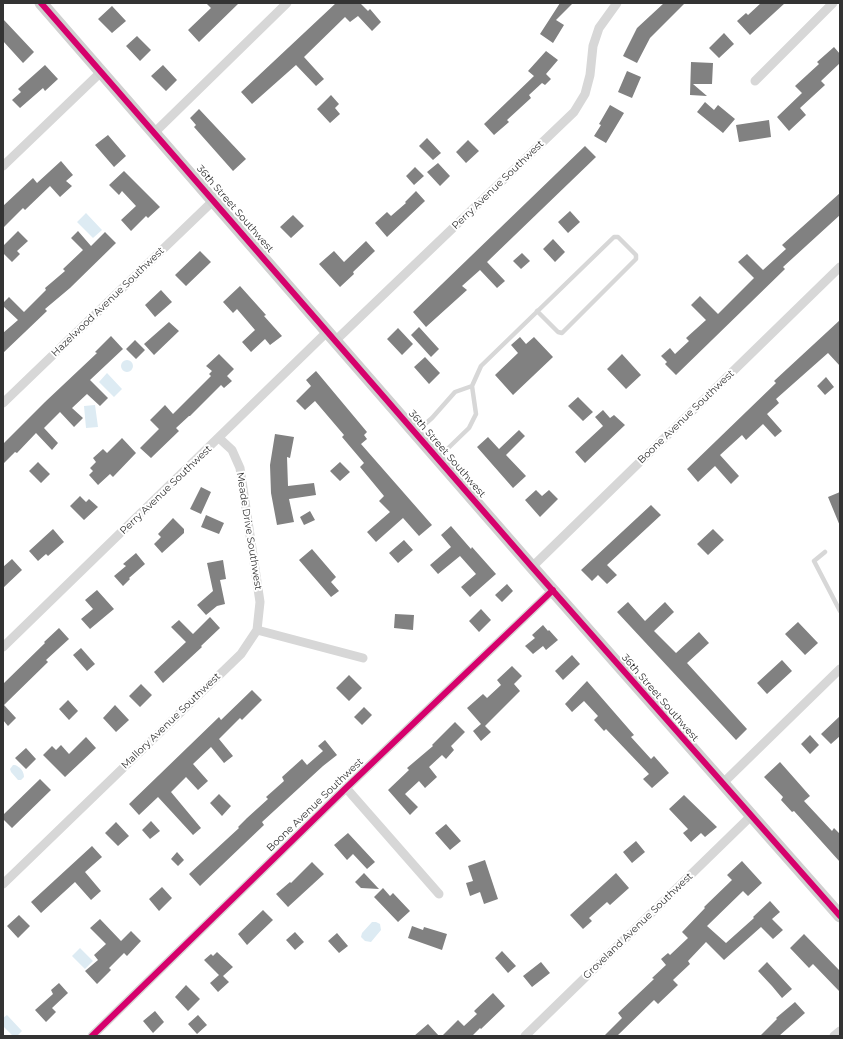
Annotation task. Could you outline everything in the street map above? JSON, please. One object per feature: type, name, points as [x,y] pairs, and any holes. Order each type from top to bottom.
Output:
[{"type":"street","name":"36th Street Southwest","points":[[41,3],[552,590],[840,916]]},
{"type":"street","points":[[154,133],[287,3]]},
{"type":"street","name":"Perry Avenue Southwest","points":[[3,647],[219,438],[574,112],[585,94],[590,75],[593,46],[599,28],[617,3]]},
{"type":"street","points":[[755,81],[833,3]]},
{"type":"street","points":[[3,166],[101,72]]},
{"type":"street","name":"Hazelwood Avenue Southwest","points":[[3,403],[214,200]]},
{"type":"street","name":"Boone Avenue Southwest","points":[[532,567],[840,267]]},
{"type":"street","name":"Meade Drive Southwest","points":[[219,438],[232,450],[240,468],[260,602],[257,630]]},
{"type":"street","name":"Boone Avenue Southwest","points":[[92,1036],[346,788],[552,590]]},
{"type":"street","points":[[257,630],[363,658]]},
{"type":"street","name":"Mallory Avenue Southwest","points":[[3,884],[241,654],[257,630]]},
{"type":"street","points":[[722,784],[840,669]]},
{"type":"street","points":[[346,788],[439,894]]},
{"type":"street","name":"Groveland Avenue Southwest","points":[[525,1036],[751,816]]},
{"type":"street","points":[[834,1036],[840,1030]]},
{"type":"lane","points":[[438,459],[469,428],[476,414],[472,386],[481,366],[537,311],[614,237],[618,237],[636,254],[636,259],[562,333],[558,332],[537,311]]},
{"type":"lane","points":[[416,433],[432,418],[455,392],[472,386]]},
{"type":"lane","points":[[826,552],[814,561],[840,611]]},
{"type":"shaded area","points":[[86,213],[102,230],[93,238],[77,222]]},
{"type":"shaded area","points":[[125,360],[129,360],[133,366],[129,372],[125,372],[121,368],[121,364]]},
{"type":"shaded area","points":[[107,373],[122,389],[114,397],[99,382]]},
{"type":"shaded area","points":[[95,405],[98,427],[86,428],[84,406]]},
{"type":"shaded area","points":[[13,765],[19,767],[22,771],[24,777],[21,780],[18,780],[11,772],[10,769]]},
{"type":"shaded area","points":[[372,922],[380,924],[381,930],[371,942],[365,941],[361,937],[362,933]]},
{"type":"shaded area","points":[[80,948],[93,961],[85,969],[72,956]]},
{"type":"shaded area","points":[[7,1015],[22,1031],[17,1036],[13,1036],[3,1026],[3,1018]]},
{"type":"building","points":[[206,3],[239,3],[199,42],[188,30],[211,8]]},
{"type":"building","points":[[336,3],[360,3],[368,11],[370,9],[381,22],[372,31],[358,16],[350,22],[345,17],[304,57],[324,79],[316,86],[296,65],[252,104],[241,92]]},
{"type":"building","points":[[560,3],[573,3],[556,20],[564,25],[553,43],[540,34]]},
{"type":"building","points":[[664,3],[685,3],[650,38],[637,63],[623,56],[637,28]]},
{"type":"building","points":[[761,3],[785,3],[750,35],[737,21],[746,13],[748,15]]},
{"type":"building","points":[[112,6],[126,21],[112,33],[98,19]]},
{"type":"building","points":[[3,19],[34,52],[23,63],[3,41]]},
{"type":"building","points":[[724,33],[734,44],[719,58],[709,48]]},
{"type":"building","points":[[137,36],[151,50],[140,61],[126,46]]},
{"type":"building","points":[[834,47],[840,54],[840,63],[821,81],[825,85],[800,108],[806,115],[789,131],[777,117],[802,93],[795,86],[819,64],[817,62]]},
{"type":"building","points":[[546,51],[558,60],[546,74],[551,79],[545,85],[542,83],[529,95],[531,98],[507,120],[509,122],[494,135],[484,124],[534,76],[528,71]]},
{"type":"building","points":[[691,62],[713,63],[712,84],[693,84],[707,96],[690,95]]},
{"type":"building","points":[[45,65],[58,79],[45,91],[43,88],[20,108],[12,100],[21,92],[18,89]]},
{"type":"building","points":[[163,65],[177,80],[166,91],[151,76]]},
{"type":"building","points":[[627,71],[641,77],[632,98],[618,92]]},
{"type":"building","points":[[331,95],[339,104],[335,108],[340,114],[330,123],[317,109]]},
{"type":"building","points":[[705,102],[714,110],[718,105],[735,119],[723,133],[697,112]]},
{"type":"building","points":[[610,105],[624,113],[606,143],[594,136]]},
{"type":"building","points":[[199,109],[246,159],[233,171],[194,127],[196,125],[190,118]]},
{"type":"building","points":[[769,120],[771,137],[739,142],[736,125]]},
{"type":"building","points":[[108,135],[126,156],[114,167],[95,145]]},
{"type":"building","points":[[427,138],[441,153],[433,160],[419,146]]},
{"type":"building","points":[[468,140],[479,151],[466,163],[456,152]]},
{"type":"building","points":[[585,146],[596,157],[487,262],[505,281],[497,288],[480,270],[462,286],[467,290],[426,327],[413,312]]},
{"type":"building","points":[[61,161],[73,175],[66,181],[72,186],[60,197],[50,186],[25,210],[23,208],[3,228],[3,206],[33,178],[37,183]]},
{"type":"building","points":[[438,163],[450,176],[440,186],[427,172]]},
{"type":"building","points":[[415,167],[424,176],[414,185],[406,176]]},
{"type":"building","points":[[124,171],[160,207],[148,218],[146,216],[131,231],[121,220],[136,206],[122,191],[119,195],[109,185]]},
{"type":"building","points":[[416,191],[425,201],[387,237],[375,223],[387,212],[391,216],[406,203],[405,202]]},
{"type":"building","points":[[840,193],[840,215],[783,267],[785,269],[676,375],[665,364],[667,362],[661,356],[670,348],[675,354],[689,341],[686,338],[706,320],[691,305],[700,296],[718,314],[754,278],[738,262],[747,254],[763,270],[786,249],[782,245]]},
{"type":"building","points":[[570,211],[580,222],[568,233],[558,222]]},
{"type":"building","points":[[293,215],[304,226],[291,238],[280,227]]},
{"type":"building","points":[[18,231],[28,241],[17,251],[20,254],[12,262],[3,253],[3,246]]},
{"type":"building","points":[[78,231],[91,246],[105,232],[116,243],[70,288],[45,309],[47,311],[3,353],[3,333],[18,320],[3,306],[3,303],[9,297],[24,312],[46,290],[45,288],[65,271],[63,269],[83,250],[71,238]]},
{"type":"building","points":[[553,239],[565,252],[555,262],[543,249]]},
{"type":"building","points":[[366,241],[375,251],[340,287],[319,264],[334,251],[344,262]]},
{"type":"building","points":[[200,251],[211,262],[186,286],[175,275]]},
{"type":"building","points":[[522,253],[530,261],[521,269],[513,261]]},
{"type":"building","points":[[240,286],[266,315],[264,316],[282,336],[270,345],[265,339],[251,352],[242,342],[255,330],[237,309],[233,313],[223,302]]},
{"type":"building","points":[[161,290],[172,302],[155,317],[145,305]]},
{"type":"building","points":[[840,320],[840,366],[828,353],[776,399],[779,403],[767,414],[782,431],[775,437],[763,424],[746,440],[742,435],[720,455],[739,476],[731,484],[715,466],[698,482],[687,469],[776,383],[774,381]]},
{"type":"building","points":[[169,322],[179,331],[154,355],[144,344]]},
{"type":"building","points":[[419,327],[439,349],[431,357],[411,335]]},
{"type":"building","points":[[398,328],[413,344],[402,355],[387,339]]},
{"type":"building","points":[[111,336],[123,349],[90,380],[108,398],[100,406],[87,394],[72,408],[83,418],[74,427],[60,412],[44,428],[58,443],[52,450],[36,433],[17,453],[15,452],[3,464],[3,444],[97,353],[95,352]]},
{"type":"building","points":[[520,337],[526,344],[534,337],[553,357],[513,395],[495,375],[518,353],[511,345]]},
{"type":"building","points":[[135,340],[145,350],[136,359],[126,349]]},
{"type":"building","points":[[219,354],[234,369],[227,376],[232,381],[224,388],[221,385],[176,428],[179,431],[151,458],[140,448],[159,429],[150,420],[165,405],[173,414],[211,376],[209,374],[212,371],[206,366]]},
{"type":"building","points":[[622,354],[641,375],[626,389],[607,369]]},
{"type":"building","points":[[425,357],[440,373],[429,384],[414,367]]},
{"type":"building","points":[[316,371],[367,432],[364,435],[367,439],[361,444],[432,525],[419,536],[403,518],[376,542],[367,532],[390,512],[379,501],[384,496],[360,467],[364,463],[342,437],[344,435],[315,401],[305,410],[296,401],[311,386],[306,380]]},
{"type":"building","points":[[826,377],[834,387],[825,395],[817,386]]},
{"type":"building","points":[[578,397],[593,412],[583,421],[568,406]]},
{"type":"building","points":[[603,410],[610,418],[614,415],[625,425],[585,463],[575,452],[603,426],[595,417]]},
{"type":"building","points":[[519,430],[525,436],[506,455],[526,476],[513,488],[477,447],[488,437],[499,449]]},
{"type":"building","points":[[275,434],[294,437],[290,458],[287,457],[288,486],[314,483],[316,495],[289,499],[294,522],[277,525],[271,493],[270,465]]},
{"type":"building","points":[[122,438],[136,453],[113,477],[110,474],[98,485],[89,475],[93,471],[90,468],[96,462],[93,458],[103,449],[107,453]]},
{"type":"building","points":[[38,462],[50,474],[41,483],[29,471]]},
{"type":"building","points":[[340,462],[350,472],[340,481],[330,471]]},
{"type":"building","points":[[201,487],[211,492],[201,514],[190,509]]},
{"type":"building","points":[[536,490],[542,496],[549,490],[558,499],[540,517],[525,500]]},
{"type":"building","points":[[840,492],[840,526],[828,497]]},
{"type":"building","points":[[80,496],[86,502],[89,499],[98,507],[84,520],[70,506]]},
{"type":"building","points":[[651,505],[661,515],[607,565],[617,575],[607,584],[598,575],[592,581],[581,570]]},
{"type":"building","points":[[310,511],[315,520],[304,525],[300,517]]},
{"type":"building","points":[[206,515],[224,523],[219,534],[201,527]]},
{"type":"building","points":[[173,518],[184,529],[184,533],[162,553],[154,544],[161,537],[158,534]]},
{"type":"building","points":[[451,526],[496,574],[470,597],[461,587],[476,574],[460,556],[438,574],[430,565],[451,547],[441,535]]},
{"type":"building","points":[[53,529],[64,542],[48,556],[46,554],[38,561],[29,551]]},
{"type":"building","points":[[713,529],[724,540],[708,555],[697,544]]},
{"type":"building","points":[[404,540],[413,550],[398,563],[389,553]]},
{"type":"building","points":[[312,549],[336,577],[331,582],[339,591],[331,597],[299,560]]},
{"type":"building","points":[[136,553],[145,564],[129,578],[130,579],[123,586],[114,576],[126,566],[123,564]]},
{"type":"building","points":[[12,559],[22,570],[3,588],[3,567]]},
{"type":"building","points":[[223,560],[226,579],[220,580],[225,604],[217,606],[206,615],[197,605],[213,591],[207,563]]},
{"type":"building","points":[[507,584],[513,591],[502,602],[495,595]]},
{"type":"building","points":[[97,590],[114,609],[90,629],[81,619],[93,609],[85,600]]},
{"type":"building","points":[[628,602],[645,621],[665,602],[674,612],[654,631],[676,653],[699,632],[709,643],[687,663],[747,729],[736,740],[617,612]]},
{"type":"building","points":[[481,609],[491,620],[479,632],[469,621]]},
{"type":"building","points":[[395,614],[414,615],[413,630],[394,628]]},
{"type":"building","points":[[210,617],[220,628],[163,683],[154,672],[186,642],[171,627],[179,620],[193,634]]},
{"type":"building","points":[[798,622],[818,643],[805,655],[785,634]]},
{"type":"building","points":[[543,625],[558,640],[546,650],[543,646],[533,654],[525,646],[535,638],[532,635]]},
{"type":"building","points":[[59,628],[69,639],[46,660],[48,662],[4,705],[16,718],[8,726],[3,720],[3,684]]},
{"type":"building","points":[[81,648],[95,664],[87,671],[73,655]]},
{"type":"building","points":[[572,655],[580,664],[563,680],[555,671]]},
{"type":"building","points":[[782,660],[792,671],[767,694],[757,683]]},
{"type":"building","points":[[512,666],[522,676],[514,684],[520,691],[485,726],[491,732],[481,741],[473,731],[481,724],[467,708],[483,694],[487,698],[501,685],[497,680]]},
{"type":"building","points":[[349,675],[362,688],[349,701],[336,688]]},
{"type":"building","points":[[587,681],[634,735],[631,737],[651,759],[654,756],[669,773],[652,788],[643,779],[649,774],[606,729],[604,731],[594,720],[598,716],[584,701],[572,712],[565,704]]},
{"type":"building","points":[[141,684],[152,695],[140,707],[129,696]]},
{"type":"building","points":[[252,690],[262,700],[242,720],[240,718],[219,739],[233,756],[224,763],[211,747],[193,764],[208,781],[198,790],[186,777],[171,792],[201,828],[193,835],[158,797],[139,815],[129,804],[219,717],[221,720]]},
{"type":"building","points":[[68,700],[78,711],[69,720],[59,709]]},
{"type":"building","points":[[115,705],[129,720],[116,732],[103,718]]},
{"type":"building","points":[[364,707],[372,715],[362,725],[354,717]]},
{"type":"building","points":[[840,716],[840,736],[831,744],[821,734]]},
{"type":"building","points":[[455,722],[465,732],[451,746],[454,750],[446,759],[442,755],[429,767],[437,777],[425,788],[419,781],[405,794],[418,807],[410,815],[388,790],[409,770],[407,768],[433,746],[432,745]]},
{"type":"building","points":[[810,735],[819,745],[810,754],[801,744]]},
{"type":"building","points":[[86,737],[96,748],[65,777],[43,755],[52,746],[56,750],[61,745],[69,754]]},
{"type":"building","points":[[325,740],[337,755],[262,822],[264,825],[200,886],[189,874],[268,799],[266,797],[284,781],[282,777],[302,759],[307,765],[323,751],[318,746]]},
{"type":"building","points":[[26,748],[36,759],[26,769],[15,758]]},
{"type":"building","points":[[780,762],[810,796],[804,801],[832,831],[834,828],[840,834],[840,862],[794,811],[792,812],[781,800],[783,797],[764,777]]},
{"type":"building","points":[[40,779],[51,790],[12,828],[3,819],[3,815]]},
{"type":"building","points":[[219,794],[231,806],[222,816],[210,803]]},
{"type":"building","points":[[684,795],[717,827],[705,837],[701,833],[691,842],[683,833],[688,829],[669,809]]},
{"type":"building","points":[[151,821],[160,831],[150,839],[142,830]]},
{"type":"building","points":[[116,822],[129,836],[118,846],[105,833]]},
{"type":"building","points":[[446,824],[461,841],[450,850],[435,833]]},
{"type":"building","points":[[348,833],[375,862],[367,869],[353,854],[347,860],[334,845]]},
{"type":"building","points":[[636,841],[645,852],[632,863],[623,852]]},
{"type":"building","points":[[92,846],[102,857],[85,872],[101,891],[91,900],[75,882],[41,913],[31,902]]},
{"type":"building","points":[[177,852],[184,860],[178,866],[171,859]]},
{"type":"building","points":[[485,860],[498,899],[484,904],[480,892],[470,896],[466,883],[473,881],[468,866]]},
{"type":"building","points":[[742,861],[762,883],[748,896],[743,891],[707,926],[726,943],[754,918],[753,917],[770,901],[780,912],[772,919],[783,930],[773,939],[761,927],[724,960],[706,942],[688,961],[690,964],[673,980],[678,985],[658,1004],[654,1000],[617,1036],[604,1036],[622,1018],[618,1013],[654,979],[652,978],[666,965],[661,959],[668,953],[670,955],[688,938],[682,932],[705,908],[704,907],[732,880],[727,875]]},
{"type":"building","points":[[312,862],[324,874],[288,907],[276,894],[290,882],[291,883]]},
{"type":"building","points":[[364,873],[379,889],[361,888],[355,882]]},
{"type":"building","points":[[616,873],[629,888],[610,905],[607,902],[589,918],[592,921],[583,929],[570,915]]},
{"type":"building","points":[[162,887],[172,898],[159,911],[149,899]]},
{"type":"building","points":[[383,888],[390,896],[393,893],[410,911],[398,922],[374,897]]},
{"type":"building","points":[[263,910],[273,920],[247,945],[238,934]]},
{"type":"building","points":[[19,915],[30,926],[18,938],[7,926]]},
{"type":"building","points":[[100,919],[121,941],[131,931],[141,941],[127,956],[124,953],[109,968],[111,970],[97,984],[85,971],[98,960],[94,955],[106,944],[90,928]]},
{"type":"building","points":[[412,926],[423,930],[424,927],[447,934],[442,950],[408,938]]},
{"type":"building","points":[[295,932],[304,942],[295,950],[286,940]]},
{"type":"building","points":[[337,933],[348,946],[339,953],[328,941]]},
{"type":"building","points":[[804,934],[840,971],[840,992],[813,964],[809,968],[790,948]]},
{"type":"building","points":[[502,951],[516,966],[508,973],[495,958]]},
{"type":"building","points":[[217,952],[233,967],[223,976],[229,982],[218,992],[210,983],[219,975],[204,960],[211,954],[213,956]]},
{"type":"building","points":[[541,962],[550,973],[532,987],[523,976]]},
{"type":"building","points":[[767,962],[792,989],[782,998],[758,971]]},
{"type":"building","points":[[59,983],[68,993],[52,1008],[56,1012],[46,1022],[35,1010],[53,994],[51,990]]},
{"type":"building","points":[[186,985],[200,999],[188,1011],[175,997]]},
{"type":"building","points":[[493,993],[505,1006],[481,1029],[480,1028],[473,1035],[474,1036],[442,1036],[458,1020],[464,1026],[477,1014],[474,1011]]},
{"type":"building","points":[[795,1002],[805,1013],[779,1036],[760,1036],[777,1019],[776,1018]]},
{"type":"building","points":[[155,1011],[164,1022],[153,1033],[143,1021]]},
{"type":"building","points":[[198,1015],[207,1025],[197,1034],[188,1024]]},
{"type":"building","points":[[428,1024],[439,1036],[414,1036]]},
{"type":"cycle path","points":[[41,3],[532,567],[840,916]]},
{"type":"cycle path","points":[[92,1036],[346,788],[553,590]]}]
